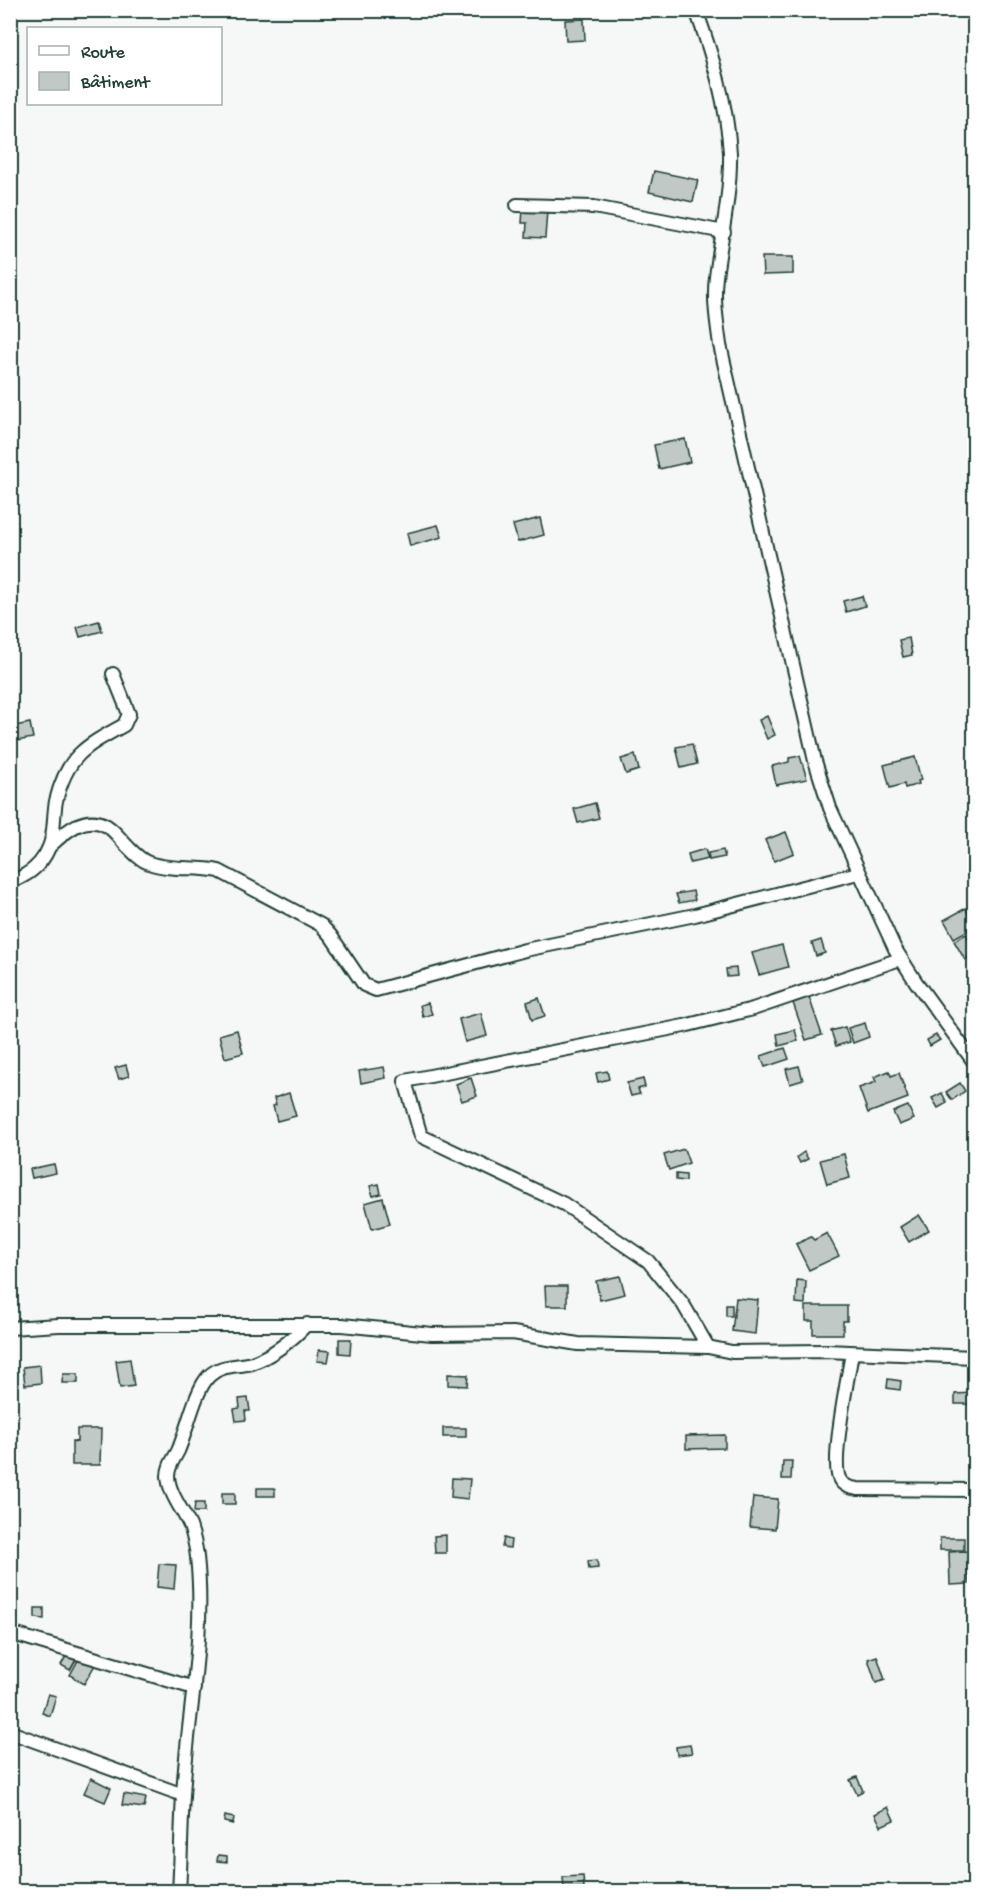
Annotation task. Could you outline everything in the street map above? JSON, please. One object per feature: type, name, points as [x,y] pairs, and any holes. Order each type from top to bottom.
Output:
[{"type":"street","points":[[696,10],[724,100],[730,155],[724,232],[716,288],[715,308],[720,345],[815,761],[830,808],[858,873],[900,959],[975,1062]]},
{"type":"street","points":[[517,206],[594,207],[724,232]]},
{"type":"street","points":[[50,846],[56,801],[76,756],[86,747],[124,725],[128,719],[129,714],[113,674]]},
{"type":"street","points":[[10,885],[40,864],[50,846],[68,829],[75,825],[94,823],[106,825],[139,858],[148,863],[219,871],[321,926],[331,936],[364,985],[376,990],[525,951],[695,915],[858,873]]},
{"type":"street","points":[[708,1347],[683,1304],[648,1261],[564,1204],[421,1136],[405,1081],[684,1026],[753,1009],[900,959]]},
{"type":"street","points":[[179,1892],[183,1795],[200,1622],[197,1555],[190,1526],[174,1495],[168,1477],[169,1467],[178,1451],[194,1405],[208,1377],[222,1367],[249,1364],[262,1359],[278,1350],[307,1324]]},
{"type":"street","points":[[10,1328],[58,1325],[342,1325],[432,1334],[513,1333],[578,1344],[708,1347],[732,1352],[975,1357]]},
{"type":"street","points":[[852,1353],[837,1447],[838,1476],[841,1481],[849,1488],[858,1489],[975,1490]]},
{"type":"street","points":[[17,1635],[194,1689]]},
{"type":"street","points":[[10,1732],[183,1795]]},
{"type":"building","points":[[584,19],[585,40],[566,41],[565,20]]},
{"type":"building","points":[[654,171],[698,180],[693,202],[649,192]]},
{"type":"building","points":[[523,209],[547,210],[545,238],[526,237],[527,223],[522,223]]},
{"type":"building","points":[[762,257],[793,257],[793,274],[763,275]]},
{"type":"building","points":[[685,439],[690,462],[659,469],[654,445]]},
{"type":"building","points":[[540,518],[544,535],[518,542],[513,525]]},
{"type":"building","points":[[438,525],[442,537],[410,546],[407,533]]},
{"type":"building","points":[[862,596],[865,606],[846,612],[843,601]]},
{"type":"building","points":[[99,621],[102,631],[80,637],[77,627]]},
{"type":"building","points":[[909,638],[912,655],[903,657],[899,640]]},
{"type":"building","points":[[767,716],[775,735],[767,739],[759,720]]},
{"type":"building","points":[[30,723],[33,738],[11,742],[10,727]]},
{"type":"building","points":[[692,744],[697,764],[681,768],[676,747]]},
{"type":"building","points":[[635,755],[639,770],[626,774],[621,759]]},
{"type":"building","points":[[800,756],[807,779],[776,785],[772,766],[789,762],[789,758]]},
{"type":"building","points":[[915,757],[921,780],[918,781],[919,784],[905,788],[904,784],[890,788],[884,765]]},
{"type":"building","points":[[595,803],[599,818],[578,823],[574,809]]},
{"type":"building","points":[[786,832],[794,853],[774,861],[765,840]]},
{"type":"building","points":[[705,849],[708,859],[690,863],[688,854]]},
{"type":"building","points":[[723,850],[725,857],[709,860],[708,853]]},
{"type":"building","points":[[693,891],[695,900],[679,903],[676,894]]},
{"type":"building","points":[[966,908],[974,927],[954,938],[944,920]]},
{"type":"building","points":[[966,934],[974,948],[974,954],[965,960],[954,941]]},
{"type":"building","points":[[821,940],[825,953],[816,956],[812,943]]},
{"type":"building","points":[[782,945],[788,967],[759,975],[752,953]]},
{"type":"building","points":[[736,968],[737,976],[727,977],[726,969]]},
{"type":"building","points":[[809,997],[822,1035],[806,1040],[793,1003]]},
{"type":"building","points":[[539,998],[545,1016],[532,1020],[527,1002]]},
{"type":"building","points":[[428,1003],[432,1014],[423,1017],[420,1005]]},
{"type":"building","points":[[481,1013],[487,1036],[465,1042],[459,1019]]},
{"type":"building","points":[[865,1023],[869,1037],[853,1043],[848,1028]]},
{"type":"building","points":[[845,1027],[850,1042],[836,1046],[831,1031]]},
{"type":"building","points":[[237,1030],[243,1053],[225,1058],[219,1035]]},
{"type":"building","points":[[795,1030],[798,1041],[779,1046],[777,1034]]},
{"type":"building","points":[[936,1035],[940,1040],[930,1046],[927,1040]]},
{"type":"building","points":[[785,1048],[789,1059],[765,1067],[761,1056]]},
{"type":"building","points":[[126,1065],[129,1076],[119,1079],[115,1068]]},
{"type":"building","points":[[799,1066],[803,1080],[790,1084],[786,1069]]},
{"type":"building","points":[[384,1067],[386,1078],[361,1083],[359,1071]]},
{"type":"building","points":[[607,1071],[609,1079],[598,1082],[596,1073]]},
{"type":"building","points":[[889,1071],[891,1076],[899,1073],[908,1098],[868,1113],[859,1088],[876,1082],[874,1077]]},
{"type":"building","points":[[471,1078],[477,1096],[462,1101],[456,1084]]},
{"type":"building","points":[[643,1079],[645,1087],[638,1089],[640,1094],[631,1096],[627,1083]]},
{"type":"building","points":[[960,1083],[965,1091],[952,1100],[946,1092]]},
{"type":"building","points":[[289,1093],[296,1116],[277,1121],[273,1106],[276,1105],[274,1098]]},
{"type":"building","points":[[942,1093],[947,1103],[938,1108],[932,1098]]},
{"type":"building","points":[[908,1106],[914,1119],[899,1125],[893,1112]]},
{"type":"building","points":[[684,1149],[689,1163],[669,1170],[664,1155]]},
{"type":"building","points":[[804,1152],[808,1159],[800,1163],[797,1157]]},
{"type":"building","points":[[844,1154],[850,1178],[827,1184],[820,1160]]},
{"type":"building","points":[[54,1164],[56,1173],[32,1178],[30,1169]]},
{"type":"building","points":[[676,1174],[686,1175],[686,1181],[676,1180]]},
{"type":"building","points":[[379,1184],[381,1194],[373,1196],[370,1186]]},
{"type":"building","points":[[383,1198],[390,1224],[372,1229],[365,1203]]},
{"type":"building","points":[[919,1215],[929,1230],[909,1242],[900,1227]]},
{"type":"building","points":[[827,1233],[839,1256],[809,1270],[796,1244],[811,1237],[814,1240]]},
{"type":"building","points":[[620,1276],[625,1294],[600,1300],[596,1281]]},
{"type":"building","points":[[797,1280],[806,1281],[805,1304],[796,1303]]},
{"type":"building","points":[[545,1286],[567,1286],[567,1306],[546,1306]]},
{"type":"building","points":[[736,1298],[758,1300],[755,1334],[732,1331]]},
{"type":"building","points":[[726,1305],[732,1305],[732,1316],[726,1316]]},
{"type":"building","points":[[806,1306],[847,1306],[847,1321],[843,1321],[843,1334],[813,1334],[813,1321],[806,1321]]},
{"type":"building","points":[[339,1339],[351,1339],[350,1354],[339,1353]]},
{"type":"building","points":[[319,1350],[330,1351],[328,1362],[317,1361]]},
{"type":"building","points":[[130,1359],[134,1386],[120,1388],[116,1361]]},
{"type":"building","points":[[40,1365],[41,1383],[25,1385],[23,1367]]},
{"type":"building","points":[[63,1374],[78,1374],[78,1383],[62,1383]]},
{"type":"building","points":[[448,1374],[468,1375],[467,1386],[448,1385]]},
{"type":"building","points":[[888,1379],[901,1381],[900,1390],[887,1388]]},
{"type":"building","points":[[974,1393],[974,1404],[955,1404],[955,1394]]},
{"type":"building","points":[[248,1398],[250,1411],[245,1411],[246,1420],[236,1421],[234,1409],[240,1408],[239,1399]]},
{"type":"building","points":[[443,1428],[466,1428],[466,1437],[443,1437]]},
{"type":"building","points":[[77,1429],[101,1429],[100,1465],[72,1465],[72,1441],[77,1442]]},
{"type":"building","points":[[725,1435],[725,1448],[686,1449],[686,1436]]},
{"type":"building","points":[[783,1461],[792,1461],[791,1479],[782,1479]]},
{"type":"building","points":[[452,1478],[470,1479],[468,1499],[451,1497]]},
{"type":"building","points":[[257,1488],[275,1488],[275,1496],[257,1496]]},
{"type":"building","points":[[222,1493],[235,1493],[235,1504],[222,1504]]},
{"type":"building","points":[[753,1497],[778,1499],[775,1529],[750,1527]]},
{"type":"building","points":[[195,1503],[204,1503],[204,1512],[194,1512]]},
{"type":"building","points":[[446,1535],[446,1553],[435,1553],[434,1536]]},
{"type":"building","points":[[504,1538],[511,1540],[510,1548],[502,1547]]},
{"type":"building","points":[[940,1538],[964,1538],[964,1550],[940,1550]]},
{"type":"building","points":[[968,1551],[969,1584],[950,1585],[949,1552]]},
{"type":"building","points":[[597,1560],[598,1568],[589,1569],[588,1561]]},
{"type":"building","points":[[159,1564],[176,1565],[174,1589],[157,1587]]},
{"type":"building","points":[[35,1608],[44,1608],[44,1619],[35,1618]]},
{"type":"building","points":[[69,1651],[78,1656],[70,1670],[61,1665]]},
{"type":"building","points":[[81,1655],[96,1663],[84,1684],[70,1675]]},
{"type":"building","points":[[877,1656],[885,1680],[876,1683],[868,1659]]},
{"type":"building","points":[[48,1694],[56,1696],[50,1716],[42,1713]]},
{"type":"building","points":[[690,1745],[692,1753],[677,1755],[676,1747]]},
{"type":"building","points":[[857,1777],[863,1791],[857,1794],[850,1780]]},
{"type":"building","points":[[91,1778],[111,1788],[105,1802],[84,1793]]},
{"type":"building","points":[[124,1794],[146,1798],[144,1808],[122,1805]]},
{"type":"building","points":[[888,1807],[894,1820],[881,1826],[875,1814]]},
{"type":"building","points":[[225,1816],[234,1818],[233,1824],[224,1822]]},
{"type":"building","points":[[218,1855],[227,1856],[227,1862],[217,1861]]},
{"type":"building","points":[[583,1876],[584,1888],[564,1889],[563,1877]]}]
